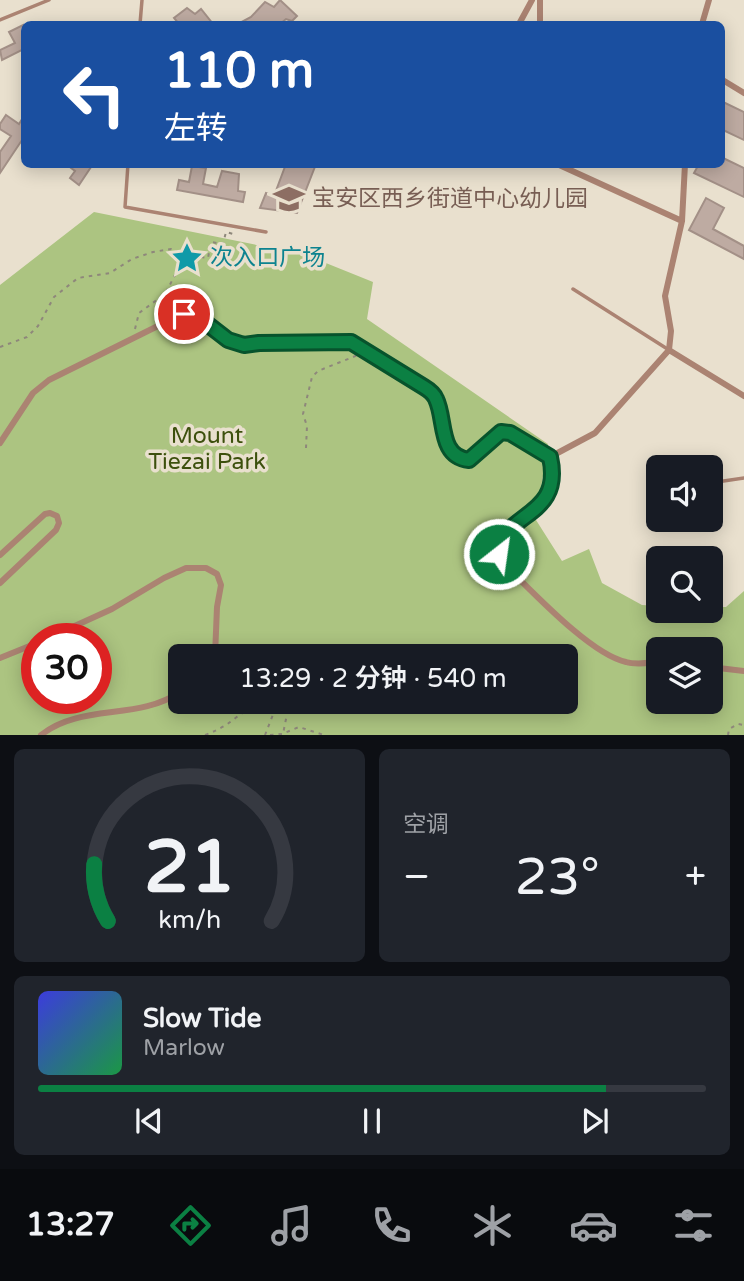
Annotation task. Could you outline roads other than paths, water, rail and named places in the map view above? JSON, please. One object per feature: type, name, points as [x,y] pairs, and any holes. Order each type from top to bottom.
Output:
[{"type":"street","points":[[521,21],[532,0]]},
{"type":"street","points":[[540,0],[540,21]]},
{"type":"street","points":[[703,21],[709,0]]},
{"type":"street","points":[[725,81],[744,93]]},
{"type":"street","points":[[565,168],[682,221]]},
{"type":"street","points":[[550,457],[595,433],[669,350],[671,331],[665,296],[682,221],[685,168]]},
{"type":"street","points":[[0,443],[18,413],[40,387],[178,316],[197,316],[228,340],[244,345],[351,342],[435,396],[443,435],[450,450],[461,459],[469,460],[501,432],[510,433],[550,457],[552,484],[547,498],[505,535],[499,545],[499,554],[504,564],[578,634],[623,662],[646,663]]},
{"type":"street","points":[[669,350],[744,396]]},
{"type":"street","points":[[0,555],[45,514],[57,516],[59,523],[55,530],[0,583]]},
{"type":"street","points":[[81,623],[186,568],[206,568],[216,574],[221,585],[216,644]]},
{"type":"street","points":[[0,658],[21,649]]},
{"type":"street","points":[[723,669],[744,671]]},
{"type":"street","points":[[41,735],[67,719],[152,707],[168,701]]},
{"type":"lane","points":[[0,20],[49,0]]},
{"type":"lane","points":[[140,21],[142,0]]},
{"type":"lane","points":[[128,168],[125,207],[266,232]]},
{"type":"lane","points":[[573,289],[669,350]]},
{"type":"lane","points":[[723,481],[744,478]]},
{"type":"place","name":"宝安区西乡街道中心幼儿园","points":[[289,199]]},
{"type":"place","name":"次入口广场","points":[[187,258]]},
{"type":"park label","name":"Mount Tiezai Park","points":[[207,449]]}]
